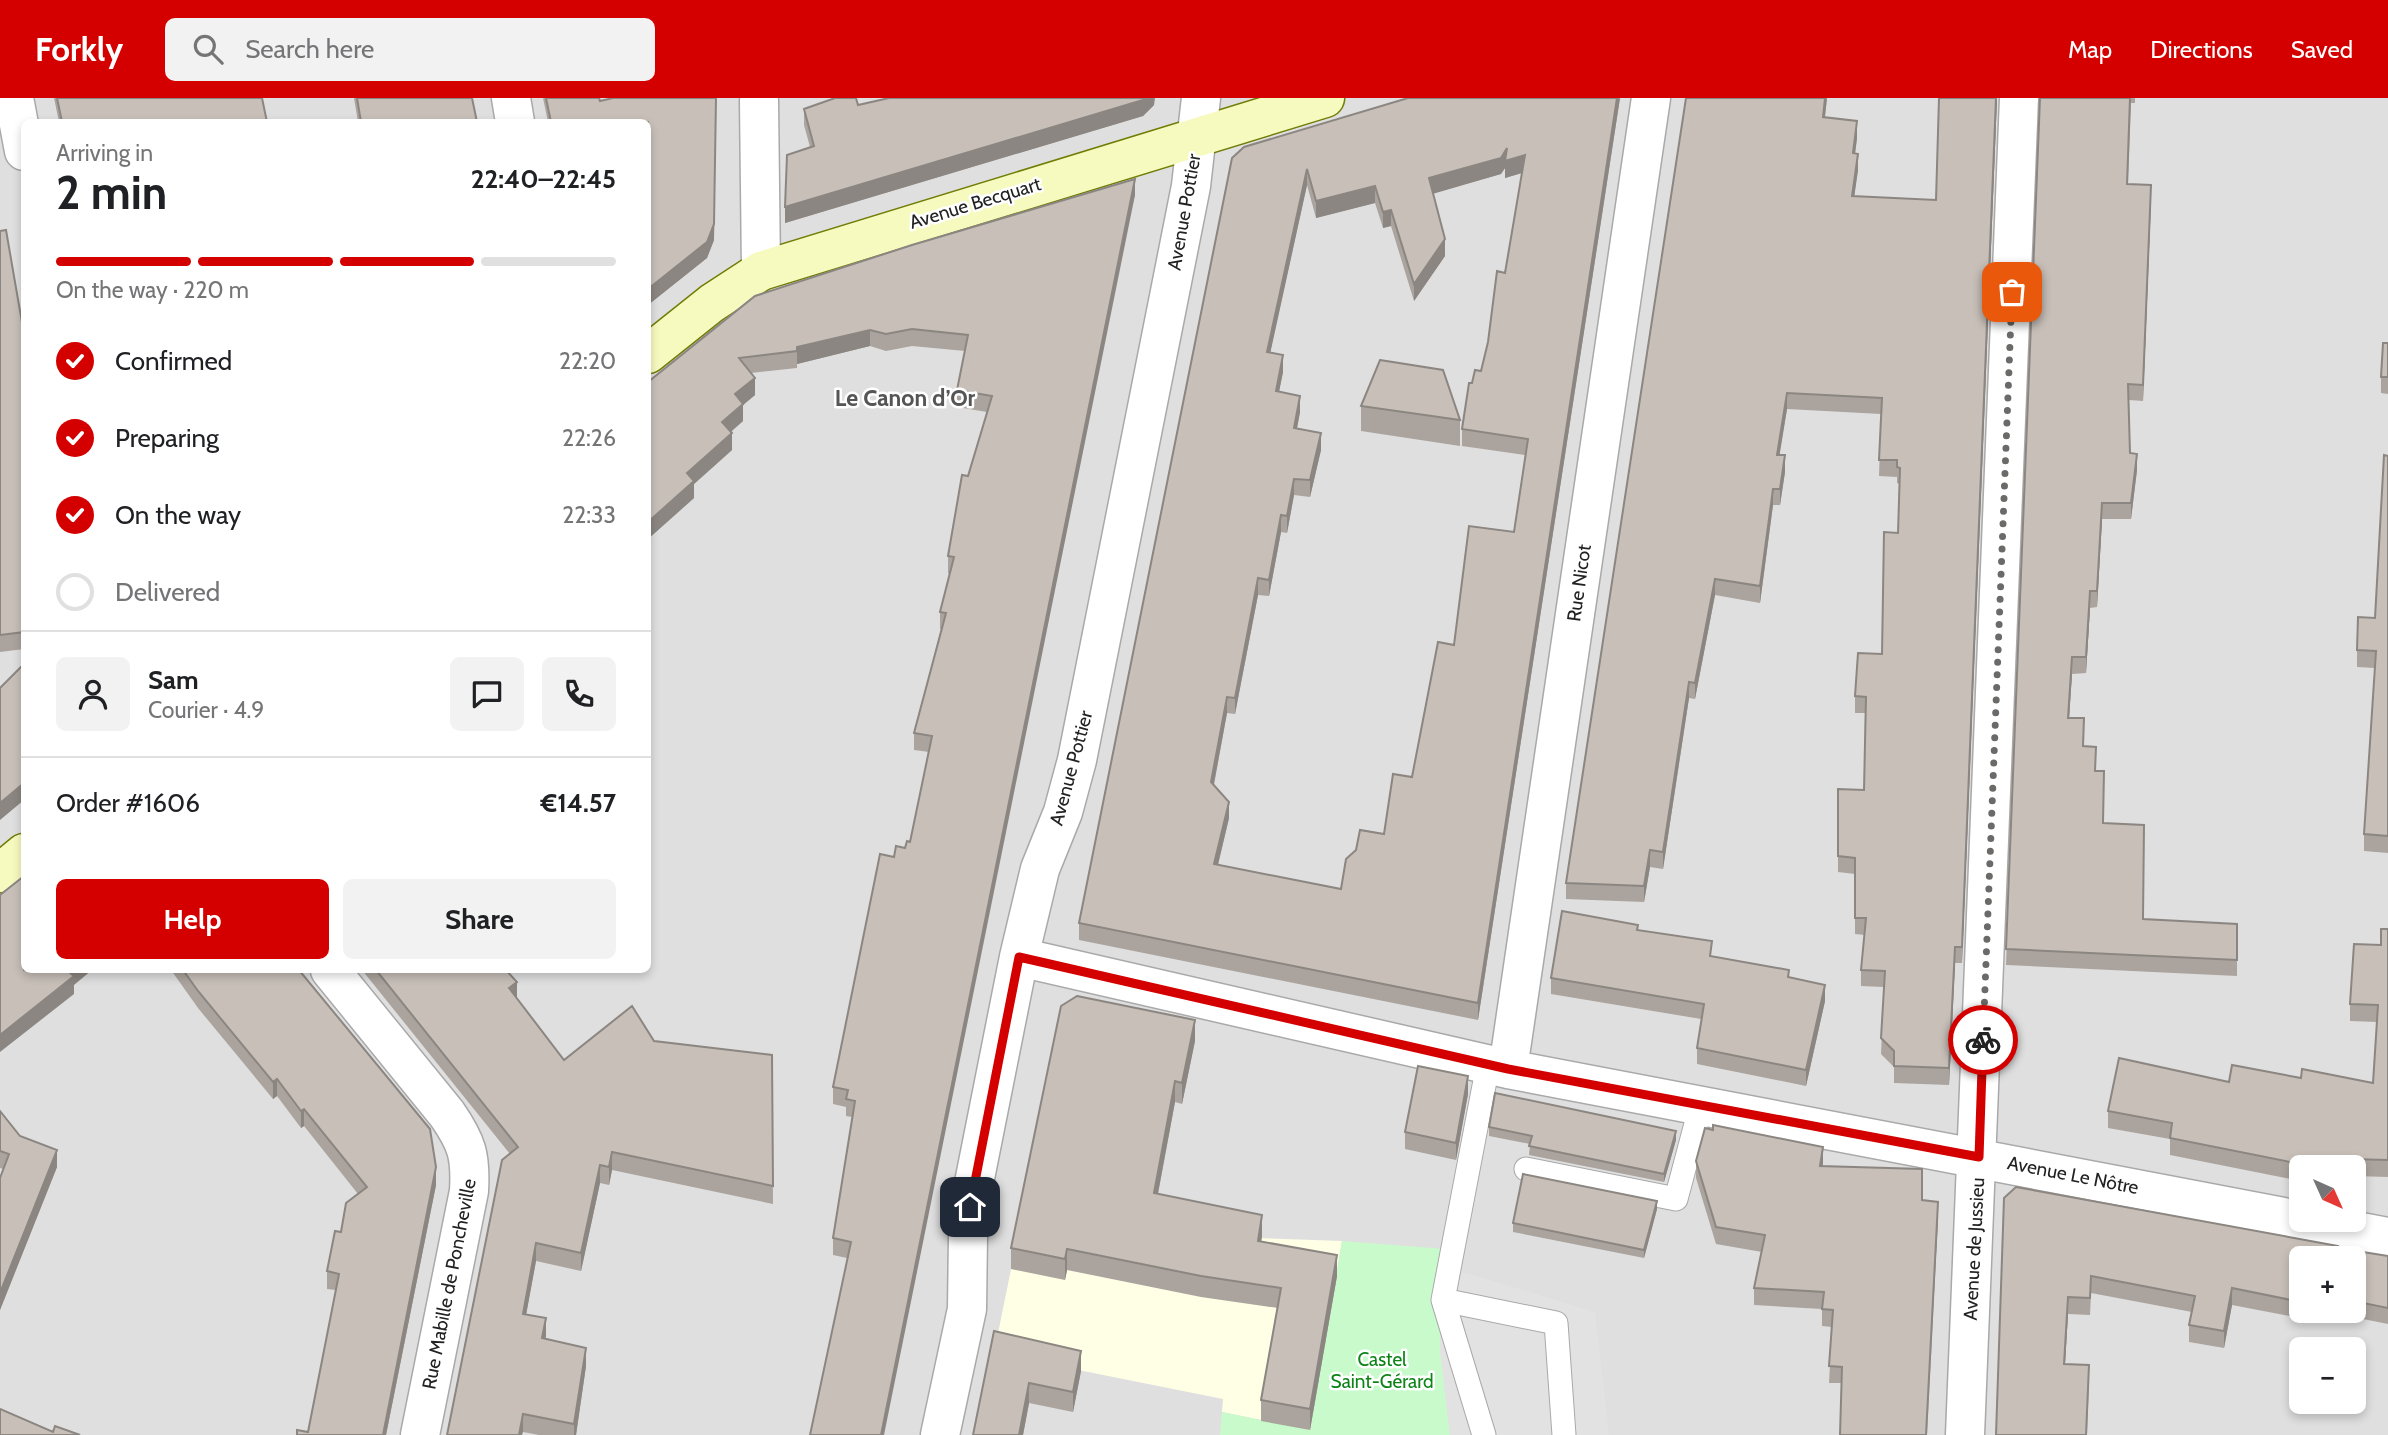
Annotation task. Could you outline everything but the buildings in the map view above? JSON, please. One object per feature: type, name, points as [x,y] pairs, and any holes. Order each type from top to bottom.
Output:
[{"type":"street","points":[[14,98],[21,135]]},
{"type":"street","points":[[511,98],[514,119]]},
{"type":"street","name":"Avenue Pottier","points":[[940,1435],[967,1309],[968,1235],[974,1184],[1019,957],[1040,869],[1063,812],[1077,760],[1186,209],[1198,138],[1201,98]]},
{"type":"street","name":"Avenue Becquart","points":[[651,352],[712,303],[761,271],[1325,98]]},
{"type":"street","name":"Rue Nicot","points":[[1498,1067],[1651,98]]},
{"type":"street","name":"Avenue de Jussieu","points":[[1965,1435],[1979,1157],[2019,98]]},
{"type":"street","points":[[760,101],[761,271]]},
{"type":"street","points":[[0,873],[21,856]]},
{"type":"street","name":"Avenue Le Nôtre","points":[[1019,957],[1498,1067],[2388,1237]]},
{"type":"street","name":"Rue Mabille de Poncheville","points":[[332,973],[447,1114],[463,1137],[471,1160],[469,1191],[420,1435]]},
{"type":"lane","points":[[1484,1435],[1443,1300],[1498,1067]]},
{"type":"lane","points":[[1526,1169],[1676,1199],[1702,1105]]},
{"type":"lane","points":[[1443,1300],[1556,1323],[1564,1435]]},
{"type":"shaded area","points":[[0,98],[2388,98],[2388,1435],[0,1435]]},
{"type":"shaded area","points":[[1019,1230],[1342,1241],[1310,1430],[1222,1412],[1223,1399],[994,1353]]},
{"type":"shaded area","points":[[1443,1266],[1595,1312],[1609,1435],[1450,1435],[1440,1350]]},
{"type":"green space","name":"Castel Saint-Gérard","points":[[1342,1241],[1445,1249],[1440,1350],[1450,1435],[1220,1435],[1222,1412],[1310,1430]]},
{"type":"way so far","points":[[1983,1040],[2012,292]]},
{"type":"district","name":"Le Canon d’Or","points":[[905,398]]},
{"type":"route","points":[[970,1207],[1019,957],[1508,1069],[1979,1157],[1983,1040]]}]
